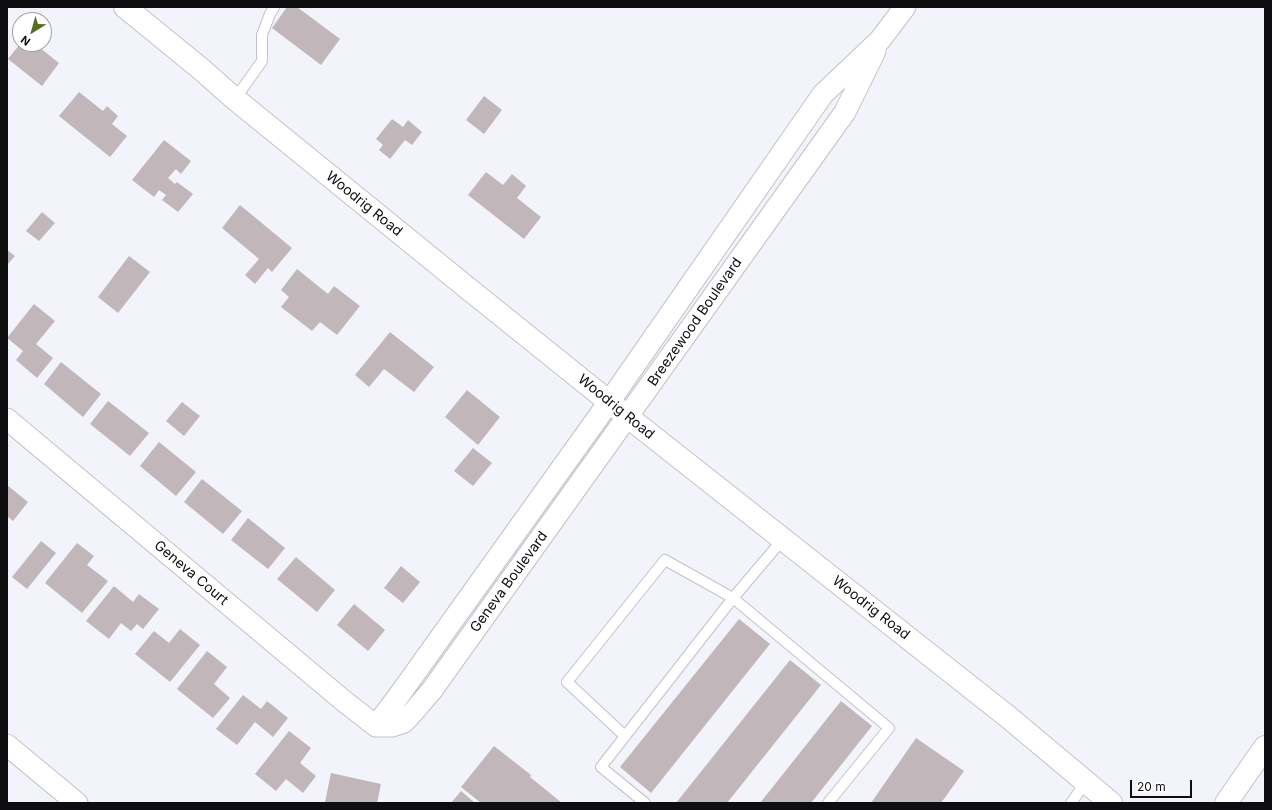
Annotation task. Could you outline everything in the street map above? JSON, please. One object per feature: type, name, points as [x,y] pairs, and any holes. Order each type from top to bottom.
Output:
[{"type":"main road","name":"Woodrig Road","points":[[125,7],[609,402],[1001,711],[1111,803]]},
{"type":"main road","points":[[1226,803],[1265,747]]},
{"type":"street","name":"Breezewood Boulevard","points":[[376,726],[405,688],[609,402],[823,94],[880,40],[905,7]]},
{"type":"street","name":"Breezewood Boulevard","points":[[628,417],[845,112],[880,40]]},
{"type":"street","points":[[741,211],[763,227]]},
{"type":"street","name":"Geneva Boulevard","points":[[376,726],[392,726],[404,722],[432,690],[628,417]]},
{"type":"street","name":"Geneva Court","points":[[7,419],[339,697],[376,726]]},
{"type":"street","points":[[7,745],[77,803]]},
{"type":"lane","points":[[236,99],[262,61],[262,35],[274,7]]},
{"type":"lane","points":[[645,803],[601,767],[733,598],[783,538]]},
{"type":"lane","points":[[625,736],[567,682],[665,560],[733,598],[889,728],[828,803]]},
{"type":"lane","points":[[1071,803],[1086,782]]},
{"type":"building","points":[[287,7],[297,7],[340,39],[321,65],[272,28]]},
{"type":"building","points":[[14,52],[45,52],[59,63],[42,86],[8,59]]},
{"type":"building","points":[[79,92],[103,111],[107,106],[118,116],[112,124],[127,136],[110,157],[59,116]]},
{"type":"building","points":[[484,96],[502,110],[484,134],[466,120]]},
{"type":"building","points":[[392,119],[403,127],[408,120],[422,132],[412,145],[405,140],[390,159],[379,150],[383,145],[376,139]]},
{"type":"building","points":[[164,140],[191,161],[181,174],[176,169],[168,178],[175,184],[177,182],[193,194],[178,212],[162,200],[166,195],[159,190],[154,197],[132,180]]},
{"type":"building","points":[[486,172],[503,185],[512,174],[526,186],[517,198],[541,217],[524,239],[468,195]]},
{"type":"building","points":[[240,205],[292,248],[272,272],[268,268],[255,284],[245,275],[259,259],[222,228]]},
{"type":"building","points":[[42,212],[55,223],[39,241],[26,231]]},
{"type":"building","points":[[7,250],[15,256],[7,265]]},
{"type":"building","points":[[129,256],[150,272],[118,313],[98,297]]},
{"type":"building","points":[[297,269],[328,294],[334,286],[360,306],[337,335],[320,322],[312,331],[281,307],[289,297],[281,290]]},
{"type":"building","points":[[34,304],[55,321],[36,344],[53,358],[37,378],[16,360],[23,351],[7,338]]},
{"type":"building","points":[[390,332],[434,367],[414,392],[384,369],[369,387],[355,375]]},
{"type":"building","points":[[61,362],[101,394],[83,417],[44,384]]},
{"type":"building","points":[[467,390],[500,417],[478,445],[445,417]]},
{"type":"building","points":[[108,401],[149,433],[130,456],[90,424]]},
{"type":"building","points":[[182,402],[200,416],[184,436],[166,421]]},
{"type":"building","points":[[159,442],[196,472],[176,496],[140,466]]},
{"type":"building","points":[[473,448],[492,463],[473,486],[454,471]]},
{"type":"building","points":[[202,479],[242,511],[223,534],[184,502]]},
{"type":"building","points":[[7,485],[28,502],[13,521],[7,516]]},
{"type":"building","points":[[248,518],[285,548],[268,569],[231,540]]},
{"type":"building","points":[[41,541],[56,553],[27,589],[12,577]]},
{"type":"building","points":[[77,543],[94,556],[87,565],[108,581],[82,613],[45,583]]},
{"type":"building","points":[[296,557],[335,590],[317,612],[277,579]]},
{"type":"building","points":[[401,566],[420,582],[403,603],[384,588]]},
{"type":"building","points":[[114,586],[133,602],[139,594],[159,609],[143,629],[137,624],[131,631],[121,623],[109,639],[86,621]]},
{"type":"building","points":[[354,604],[385,630],[368,651],[337,625]]},
{"type":"building","points":[[739,619],[770,644],[651,793],[620,767]]},
{"type":"building","points":[[180,629],[200,645],[170,682],[135,654],[154,631],[169,643]]},
{"type":"building","points":[[207,651],[227,667],[214,684],[230,698],[213,718],[177,689]]},
{"type":"building","points":[[790,660],[821,685],[727,803],[676,803]]},
{"type":"building","points":[[243,695],[261,709],[267,701],[288,718],[273,737],[255,722],[237,745],[216,729]]},
{"type":"building","points":[[841,701],[872,726],[811,803],[760,803]]},
{"type":"building","points":[[289,731],[311,748],[300,763],[316,776],[303,793],[286,779],[276,791],[255,774]]},
{"type":"building","points":[[916,738],[964,771],[941,803],[871,803]]},
{"type":"building","points":[[494,746],[531,775],[530,777],[562,803],[481,803],[461,787]]},
{"type":"building","points":[[331,773],[381,784],[377,803],[325,802]]},
{"type":"building","points":[[461,791],[475,803],[451,803]]}]
